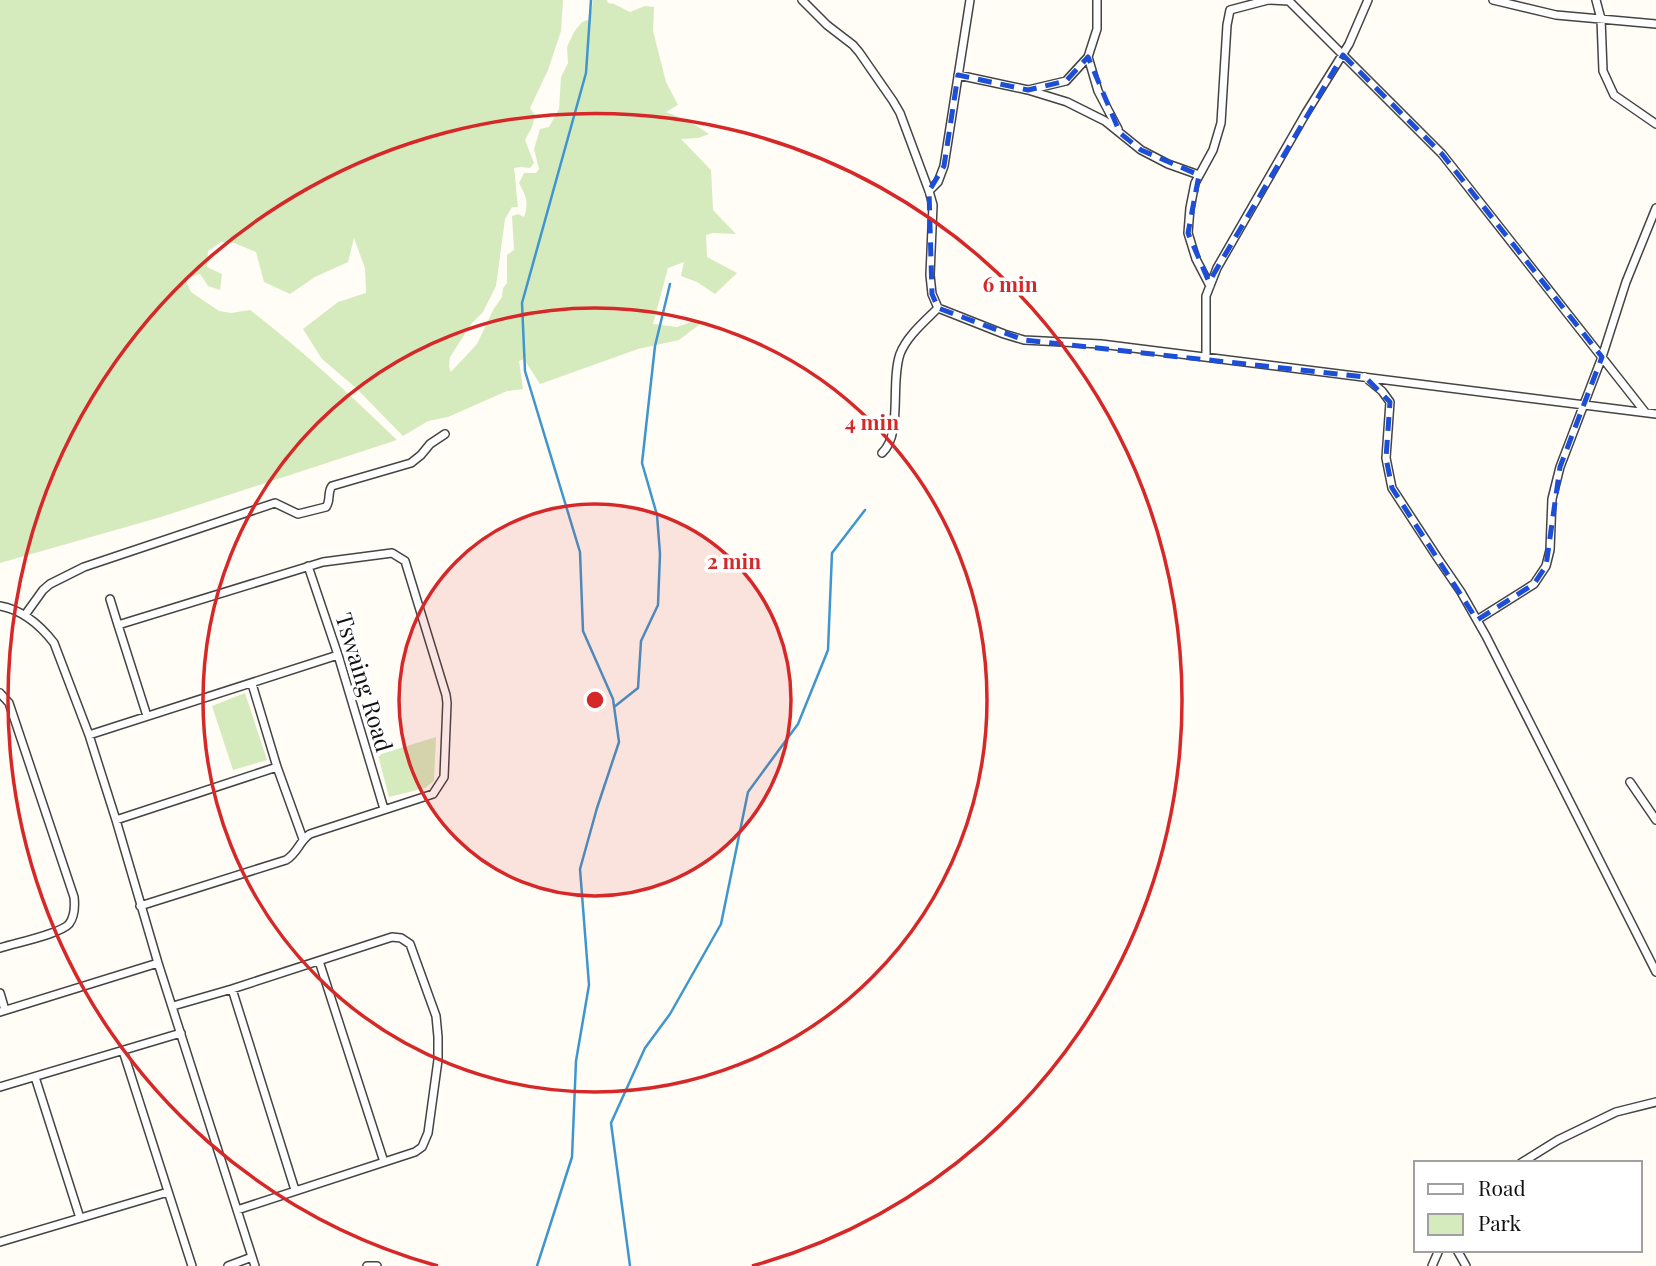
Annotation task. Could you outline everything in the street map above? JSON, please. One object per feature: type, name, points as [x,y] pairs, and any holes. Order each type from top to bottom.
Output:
[{"type":"street","points":[[802,0],[827,26],[853,45],[900,113],[933,205],[930,275],[932,294],[938,308],[1024,340],[1101,344],[1656,414]]},
{"type":"street","points":[[929,191],[938,182],[944,166],[970,0]]},
{"type":"street","points":[[1028,90],[1066,81],[1088,57],[1097,29],[1097,0]]},
{"type":"street","points":[[1210,286],[1196,259],[1188,233],[1195,183],[1213,150],[1221,123],[1230,10],[1269,0],[1289,1],[1442,154],[1645,412]]},
{"type":"street","points":[[1206,357],[1206,296],[1217,268],[1306,113],[1343,55],[1368,0]]},
{"type":"street","points":[[1493,0],[1556,15],[1656,23]]},
{"type":"street","points":[[1596,0],[1601,19],[1603,71],[1614,94],[1656,124]]},
{"type":"street","points":[[1088,57],[1098,91],[1119,133]]},
{"type":"street","points":[[958,75],[1028,90],[1068,102],[1105,121],[1140,150],[1199,175]]},
{"type":"street","points":[[1477,620],[1534,584],[1546,566],[1550,550],[1552,499],[1560,467],[1602,357],[1626,282],[1656,208]]},
{"type":"street","points":[[883,453],[892,439],[895,376],[901,353],[910,337],[938,308]]},
{"type":"street","points":[[1365,377],[1382,391],[1390,402],[1386,458],[1392,488],[1477,620],[1656,972]]},
{"type":"street","points":[[25,615],[43,590],[84,567],[275,503],[298,514],[326,507],[332,486],[411,463],[430,444],[445,434]]},
{"type":"street","points":[[118,625],[323,562],[392,553],[405,561],[407,566],[447,703],[444,777],[433,794],[310,834],[286,860],[140,906]]},
{"type":"street","name":"Tswaing Road","points":[[308,566],[384,809]]},
{"type":"street","points":[[110,599],[147,716]]},
{"type":"street","points":[[0,606],[25,615],[54,643],[89,735],[140,906],[255,1266]]},
{"type":"street","points":[[89,735],[338,655]]},
{"type":"street","points":[[252,684],[277,767],[303,839]]},
{"type":"street","points":[[0,693],[9,703],[74,897],[75,908],[67,926],[57,932],[0,947]]},
{"type":"street","points":[[116,820],[277,767]]},
{"type":"street","points":[[1630,782],[1656,820]]},
{"type":"street","points":[[173,1006],[392,937],[406,940],[414,953],[436,1016],[438,1060],[427,1140],[422,1147],[415,1152],[237,1210]]},
{"type":"street","points":[[319,961],[384,1162]]},
{"type":"street","points":[[0,993],[3,1011],[158,963]]},
{"type":"street","points":[[232,989],[295,1190]]},
{"type":"street","points":[[0,1087],[181,1033]]},
{"type":"street","points":[[123,1051],[192,1266]]},
{"type":"street","points":[[35,1077],[80,1218]]},
{"type":"street","points":[[1524,1161],[1558,1140],[1616,1112],[1656,1102]]},
{"type":"street","points":[[0,1242],[168,1192]]},
{"type":"street","points":[[228,1266],[252,1257]]},
{"type":"street","points":[[367,1266],[377,1266]]},
{"type":"highlighted area","points":[[1343,55],[1442,154],[1602,357],[1560,467],[1546,566],[1534,584],[1477,620],[1392,488],[1386,458],[1390,402],[1365,377],[1024,340],[938,308],[932,294],[929,191],[944,166],[958,75],[1028,90],[1066,81],[1088,57],[1120,133],[1141,150],[1199,175],[1188,233],[1209,282]]},
{"type":"green space","points":[[0,0],[563,0],[561,31],[548,70],[530,108],[535,115],[525,140],[534,163],[530,168],[514,168],[518,207],[512,207],[505,219],[496,286],[483,312],[472,323],[450,357],[451,372],[477,344],[502,297],[507,283],[507,255],[514,250],[512,216],[518,214],[524,217],[526,207],[525,196],[519,183],[524,173],[536,173],[539,169],[534,149],[540,129],[549,127],[559,109],[561,77],[568,63],[567,47],[574,32],[582,22],[590,19],[593,0],[607,0],[608,3],[630,12],[645,6],[654,7],[653,31],[666,82],[678,105],[666,112],[689,121],[709,134],[681,139],[711,170],[713,210],[736,234],[706,235],[707,257],[737,273],[715,294],[697,282],[681,276],[684,262],[668,268],[653,324],[677,327],[704,321],[679,340],[638,349],[540,384],[524,359],[519,361],[523,389],[507,391],[448,417],[428,421],[403,436],[356,388],[322,359],[303,329],[338,302],[366,293],[365,268],[354,238],[348,262],[315,277],[290,294],[264,282],[256,252],[234,243],[221,242],[208,251],[207,267],[222,274],[220,290],[208,286],[200,274],[185,279],[191,292],[219,311],[231,313],[250,310],[307,357],[397,440],[161,517],[0,563]]},
{"type":"green space","points":[[245,693],[267,760],[233,770],[212,706]]},
{"type":"green space","points":[[436,737],[434,781],[425,788],[389,797],[378,755]]},
{"type":"waterway","points":[[537,1266],[572,1157],[576,1061],[589,985],[580,869],[619,742],[613,699],[583,631],[580,552],[525,371],[522,303],[586,73],[591,0]]},
{"type":"waterway","points":[[614,707],[638,688],[641,641],[658,605],[660,554],[657,515],[642,463],[655,346],[670,284]]},
{"type":"waterway","points":[[630,1266],[611,1123],[645,1048],[670,1014],[721,924],[748,792],[798,724],[828,650],[832,553],[865,510]]}]
